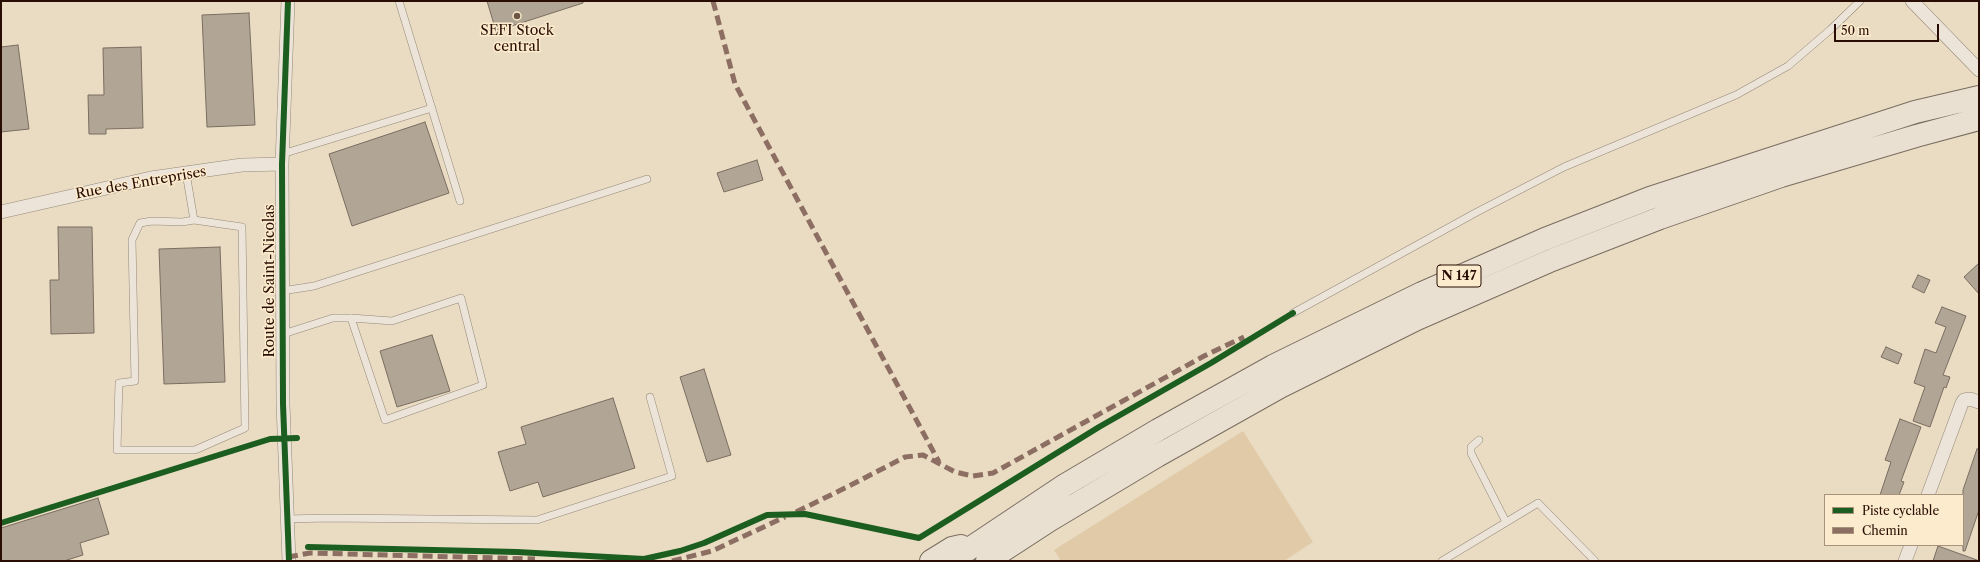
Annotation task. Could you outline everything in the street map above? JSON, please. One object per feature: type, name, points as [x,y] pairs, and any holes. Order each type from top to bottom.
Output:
[{"type":"highway","name":"N 147","points":[[983,552],[1065,486],[1158,430],[1273,366],[1422,293],[1545,239],[1650,198],[1915,112],[1979,97]]},
{"type":"highway","name":"N 147","points":[[951,561],[983,552],[1050,520],[1157,456],[1280,387],[1417,319],[1552,260],[1660,218],[1781,176],[1979,119]]},
{"type":"highway","points":[[931,561],[952,548],[983,552]]},
{"type":"street","name":"Route de Saint-Nicolas","points":[[288,1],[282,159],[282,334],[289,561]]},
{"type":"street","points":[[1912,1],[1975,66]]},
{"type":"street","name":"Rue des Entreprises","points":[[1,212],[151,178],[282,159]]},
{"type":"street","points":[[1928,494],[1962,403],[1964,400],[1970,399],[1979,402]]},
{"type":"street","points":[[1905,561],[1911,546]]},
{"type":"lane","points":[[399,1],[460,201]]},
{"type":"lane","points":[[1293,313],[1477,212],[1564,168],[1736,95],[1788,66],[1830,30],[1860,1]]},
{"type":"lane","points":[[282,159],[432,108]]},
{"type":"lane","points":[[186,173],[194,220]]},
{"type":"lane","points":[[282,291],[314,286],[647,179]]},
{"type":"lane","points":[[194,220],[242,227],[245,428],[195,450],[117,450],[119,383],[135,381],[132,240],[140,223],[152,221],[182,222],[194,220]]},
{"type":"lane","points":[[282,334],[333,318],[351,318],[392,321],[461,298],[484,385],[385,420],[351,318]]},
{"type":"lane","points":[[287,519],[537,520],[672,476],[650,397]]},
{"type":"lane","points":[[1479,440],[1471,447],[1471,453],[1506,522]]},
{"type":"lane","points":[[1442,561],[1538,503],[1595,561]]},
{"type":"shaded area","points":[[1243,431],[1313,542],[1284,561],[1061,561],[1054,550]]},
{"type":"building","name":"SEFI Stock central","points":[[487,1],[583,1],[583,3],[496,31]]},
{"type":"building","points":[[249,13],[255,125],[207,127],[202,15]]},
{"type":"building","points":[[18,45],[29,129],[1,132],[1,47]]},
{"type":"building","points":[[141,47],[143,128],[106,129],[106,134],[89,134],[88,95],[104,95],[103,48]]},
{"type":"building","points":[[425,122],[449,193],[352,226],[329,154]]},
{"type":"building","points":[[757,160],[763,180],[724,192],[717,173]]},
{"type":"building","points":[[58,227],[92,227],[94,333],[51,334],[50,280],[59,280]]},
{"type":"building","points":[[220,247],[225,382],[164,384],[159,249]]},
{"type":"building","points":[[1979,263],[1979,294],[1964,277]]},
{"type":"building","points":[[1918,275],[1930,280],[1924,293],[1912,287]]},
{"type":"building","points":[[1942,307],[1966,316],[1943,375],[1950,377],[1946,388],[1944,387],[1930,427],[1913,421],[1925,387],[1914,383],[1925,349],[1936,353],[1946,327],[1935,323]]},
{"type":"building","points":[[432,335],[450,391],[397,407],[380,351]]},
{"type":"building","points":[[1886,347],[1902,354],[1898,364],[1881,357]]},
{"type":"building","points":[[704,369],[731,455],[707,462],[680,377]]},
{"type":"building","points":[[613,398],[635,468],[543,497],[538,482],[510,491],[498,452],[526,444],[521,427]]},
{"type":"building","points":[[1900,419],[1921,427],[1901,481],[1904,482],[1899,494],[1880,494],[1891,462],[1885,460]]},
{"type":"building","points":[[1977,449],[1979,449],[1979,510],[1965,551],[1963,551],[1963,490]]},
{"type":"building","points":[[98,498],[109,534],[80,543],[83,555],[64,561],[1,561],[1,528]]},
{"type":"building","points":[[1938,546],[1977,560],[1977,561],[1933,561]]},
{"type":"marked path","points":[[713,1],[735,84],[939,462]]},
{"type":"marked path","points":[[796,512],[905,457],[923,455],[955,472],[973,476],[993,473],[1204,356],[1244,337]]},
{"type":"marked path","points":[[672,561],[712,551],[785,517]]},
{"type":"marked path","points":[[288,557],[310,553],[535,559]]},
{"type":"cycle path","points":[[288,1],[282,164],[283,404],[289,561]]},
{"type":"cycle path","points":[[308,547],[517,552],[644,559],[680,551],[704,543],[767,515],[805,514],[919,538],[1099,427],[1211,363],[1293,313]]},
{"type":"cycle path","points":[[1,523],[270,439],[297,438]]},
{"type":"place","name":"SEFI Stock central","points":[[517,16]]}]
